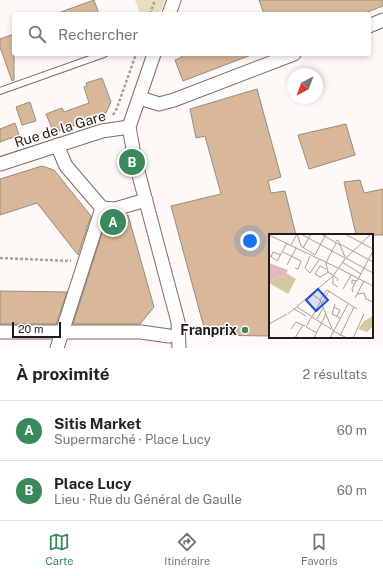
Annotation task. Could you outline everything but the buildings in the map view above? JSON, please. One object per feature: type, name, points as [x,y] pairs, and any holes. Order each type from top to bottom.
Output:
[{"type":"street","points":[[170,12],[174,0]]},
{"type":"street","points":[[371,25],[383,20]]},
{"type":"street","points":[[153,56],[129,127],[146,200],[178,322],[179,348]]},
{"type":"street","points":[[140,98],[159,104],[174,100],[289,56]]},
{"type":"street","name":"Rue de la Gare","points":[[0,164],[102,132],[129,127]]},
{"type":"street","points":[[57,145],[66,166],[102,208],[115,209],[146,200]]},
{"type":"street","points":[[57,348],[102,208]]},
{"type":"street","points":[[0,332],[141,332],[169,336]]},
{"type":"lane","points":[[0,92],[99,56]]},
{"type":"path","points":[[151,12],[155,0]]},
{"type":"path","points":[[112,116],[117,108],[135,56]]},
{"type":"path","points":[[0,258],[84,262]]},
{"type":"shaded area","points":[[135,0],[165,0],[161,12],[139,12]]},
{"type":"place","name":"Place Lucy","points":[[132,162]]},
{"type":"place","name":"Sitis Market","points":[[113,222]]},
{"type":"place","name":"Franprix","points":[[245,330]]}]
